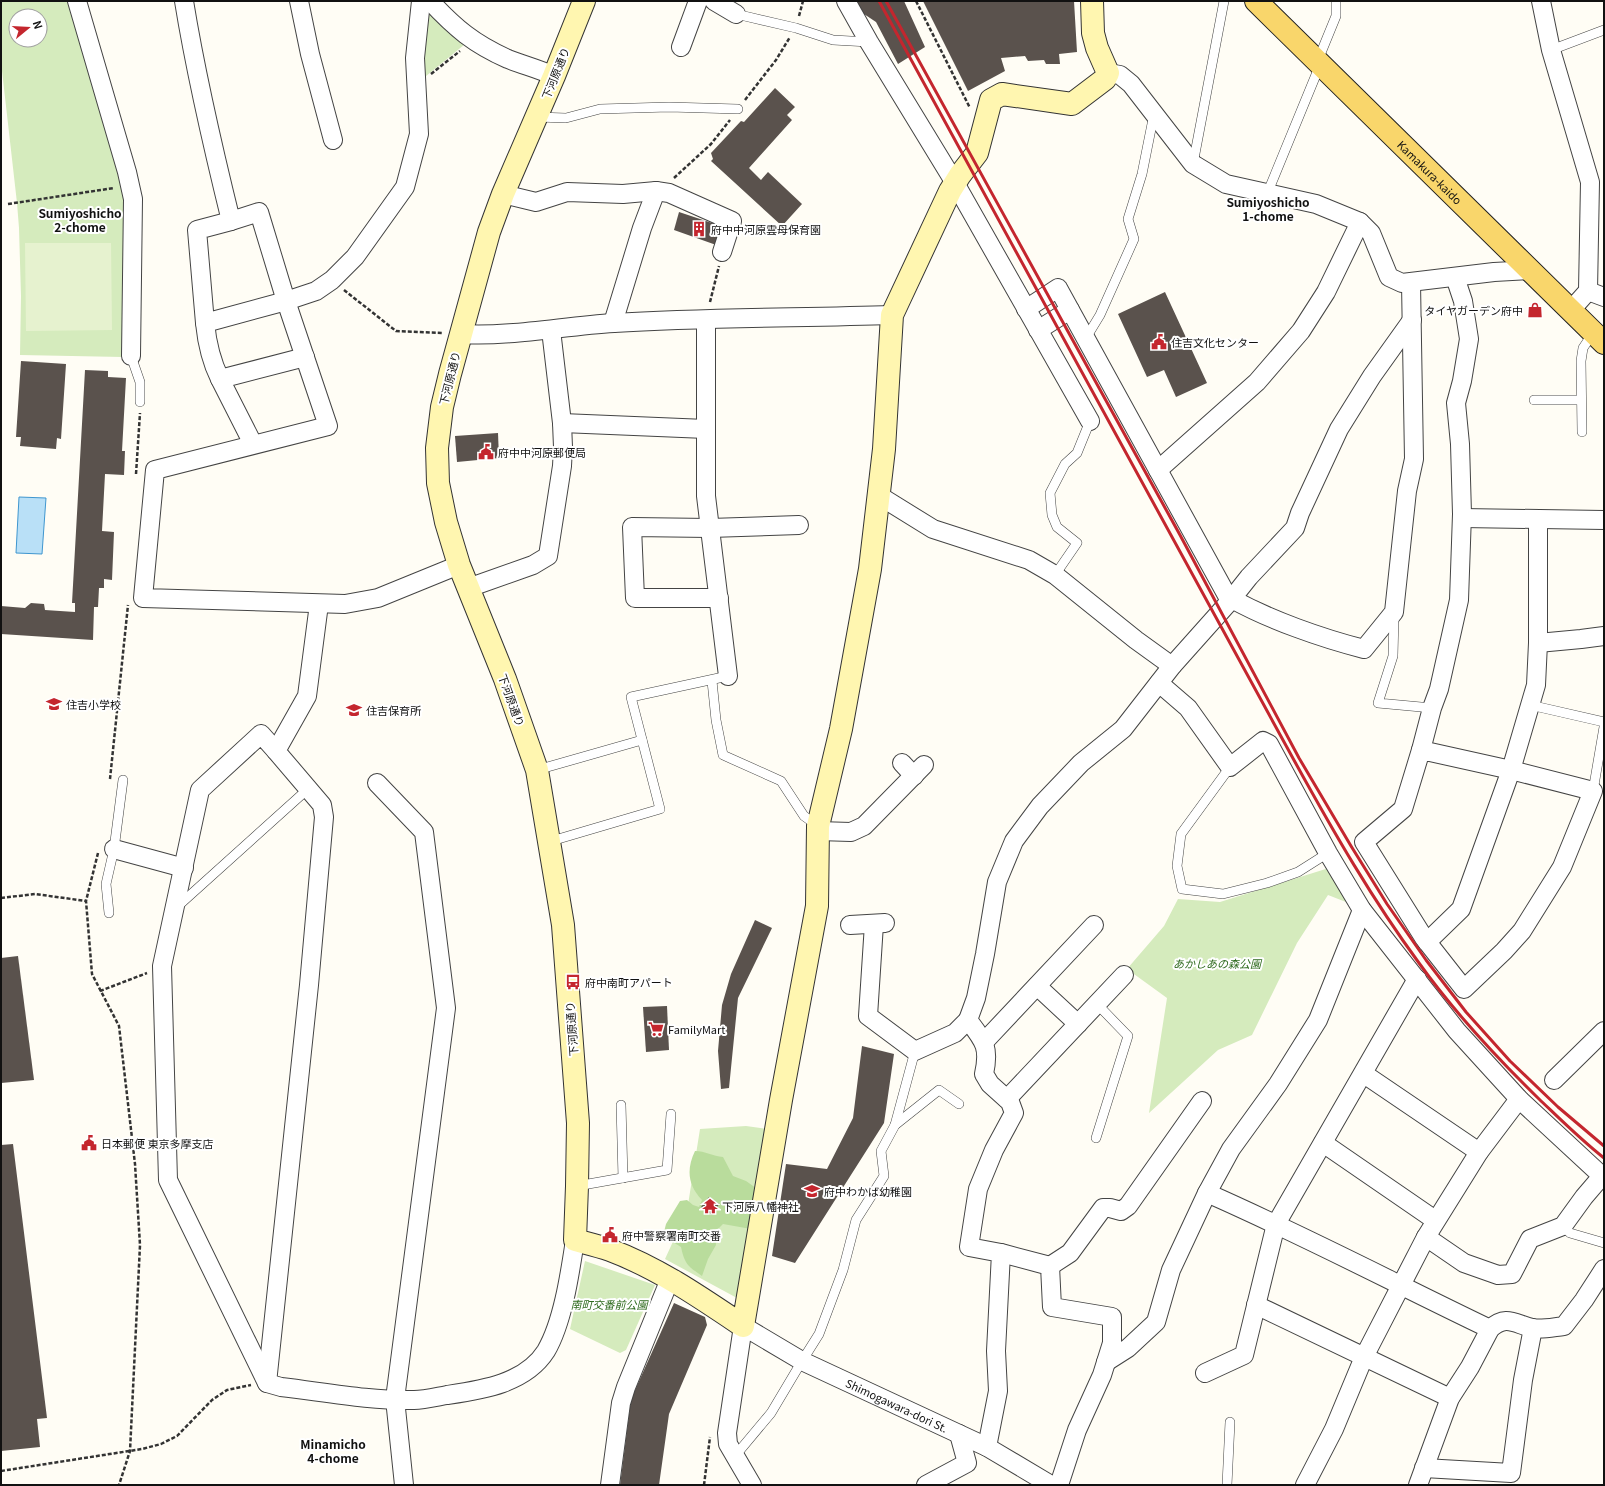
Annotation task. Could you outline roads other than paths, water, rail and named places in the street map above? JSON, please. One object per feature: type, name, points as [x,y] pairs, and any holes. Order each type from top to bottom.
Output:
[{"type":"main road","name":"Kamakura-kaido","points":[[1256,1],[1599,338]]},
{"type":"street","points":[[77,1],[127,172],[133,199],[131,356]]},
{"type":"street","points":[[184,1],[210,136],[231,221]]},
{"type":"street","points":[[299,1],[310,54],[333,140]]},
{"type":"street","points":[[205,322],[286,301],[316,291],[332,280],[355,257],[405,187],[419,134],[415,58],[421,1]]},
{"type":"street","points":[[430,1],[452,25],[473,40],[508,59],[554,76]]},
{"type":"street","name":"下河原通り","points":[[575,1240],[578,1123],[563,925],[537,770],[505,679],[468,588],[446,522],[438,483],[438,448],[442,407],[460,334],[489,232],[503,194],[537,117],[584,1]]},
{"type":"street","points":[[681,47],[698,1]]},
{"type":"street","points":[[714,1],[736,14]]},
{"type":"street","points":[[846,1],[869,42],[956,183],[1090,421]]},
{"type":"street","points":[[1092,1],[1093,33],[1097,48],[1108,73]]},
{"type":"street","points":[[1541,1],[1551,50],[1597,179],[1596,294],[1571,310]]},
{"type":"street","points":[[1108,73],[1120,75],[1131,84],[1193,164],[1226,184],[1316,204],[1360,222],[1371,232],[1390,277],[1402,283],[1529,270]]},
{"type":"street","points":[[752,1485],[728,1444],[727,1433],[779,1108],[817,906],[818,829],[841,729],[870,569],[887,404],[892,315],[956,183],[977,153],[991,100],[1002,94],[1072,104],[1105,79],[1108,73]]},
{"type":"street","points":[[503,194],[536,202],[567,192],[623,194],[656,191],[669,193],[732,221],[722,252]]},
{"type":"street","points":[[613,323],[642,228],[656,191]]},
{"type":"street","points":[[253,444],[212,364],[206,338],[197,230],[259,212],[286,301],[328,426],[155,470],[144,598],[345,604],[378,598],[460,565]]},
{"type":"street","points":[[1158,470],[1258,382],[1301,331],[1326,292],[1360,222]]},
{"type":"street","points":[[1421,750],[1511,770],[1598,792],[1562,867],[1522,931],[1504,951],[1464,989],[1427,942],[1364,842],[1403,809],[1432,708],[1440,689],[1460,600],[1462,518],[1460,444],[1456,403],[1462,381],[1469,339],[1464,301],[1455,277]]},
{"type":"street","points":[[1026,309],[1058,288],[1231,600],[1254,611],[1343,644],[1364,649],[1394,612],[1407,491],[1414,459],[1411,283]]},
{"type":"street","points":[[1038,330],[1070,310]]},
{"type":"street","points":[[460,334],[480,335],[551,330],[613,323],[892,315]]},
{"type":"street","points":[[706,320],[706,496],[719,598],[720,678]]},
{"type":"street","points":[[850,925],[880,924],[868,1016],[915,1051],[955,1033],[968,1020],[976,998],[997,882],[1014,841],[1040,806],[1081,763],[1122,729],[1172,666],[1231,600],[1249,577],[1295,528],[1300,513],[1339,428],[1372,376],[1412,320]]},
{"type":"street","points":[[468,588],[533,565],[548,556],[562,466],[562,423],[551,330]]},
{"type":"street","points":[[220,379],[305,357]]},
{"type":"street","points":[[562,423],[706,430]]},
{"type":"street","points":[[878,496],[933,530],[1029,560],[1055,575],[1136,640],[1172,666]]},
{"type":"street","points":[[1462,518],[1604,520]]},
{"type":"street","points":[[1427,942],[1461,909],[1511,770],[1536,685],[1538,643],[1538,519]]},
{"type":"street","points":[[719,598],[635,598],[632,527],[710,528],[799,525]]},
{"type":"street","points":[[276,751],[307,696],[319,604]]},
{"type":"street","points":[[1538,643],[1604,636]]},
{"type":"street","points":[[1158,683],[1188,708],[1230,767],[1263,742],[1269,744],[1328,853],[1362,910],[1457,1031],[1519,1099],[1602,1176],[1584,1197],[1563,1226],[1530,1239],[1512,1274],[1498,1276],[1464,1263],[1426,1237]]},
{"type":"street","points":[[267,1383],[324,817],[322,805],[309,788],[261,734],[200,790],[162,966],[168,1180],[267,1383],[281,1387],[415,1400],[478,1390],[515,1378],[538,1361],[546,1350],[557,1322],[566,1290],[575,1240],[609,1250],[641,1264],[706,1300],[743,1326]]},
{"type":"street","points":[[818,829],[851,832],[864,826],[913,768]]},
{"type":"street","points":[[377,783],[424,832],[446,1008],[394,1399],[404,1485]]},
{"type":"street","points":[[107,848],[184,868]]},
{"type":"street","points":[[1106,1362],[1128,1348],[1156,1322],[1172,1270],[1207,1193],[1231,1149],[1278,1084],[1318,1020],[1362,910]]},
{"type":"street","points":[[984,1042],[1094,925]]},
{"type":"street","points":[[1007,1099],[1124,975]]},
{"type":"street","points":[[1205,1373],[1244,1355],[1276,1224],[1364,1074],[1417,979]]},
{"type":"street","points":[[1037,986],[1078,1024]]},
{"type":"street","points":[[968,1020],[984,1042],[987,1059],[984,1074],[990,1084],[1010,1102],[1014,1114],[994,1150],[978,1189],[969,1247],[1001,1253],[1050,1266],[1070,1253],[1103,1208],[1121,1211],[1128,1206],[1202,1101]]},
{"type":"street","points":[[1554,1080],[1604,1031]]},
{"type":"street","points":[[1364,1074],[1479,1152]]},
{"type":"street","points":[[1305,1485],[1334,1429],[1364,1357],[1435,1220],[1479,1152],[1519,1099]]},
{"type":"street","points":[[1323,1143],[1435,1220]]},
{"type":"street","points":[[1207,1193],[1276,1224],[1490,1329]]},
{"type":"street","points":[[987,1447],[998,1391],[996,1351],[1001,1253]]},
{"type":"street","points":[[1050,1266],[1052,1307],[1112,1317],[1112,1343],[1106,1362],[1077,1430],[1058,1485]]},
{"type":"street","points":[[1418,1485],[1450,1398],[1470,1367],[1490,1329],[1495,1324],[1513,1321],[1533,1328],[1564,1326],[1584,1300],[1604,1269]]},
{"type":"street","points":[[610,1485],[621,1403],[626,1387],[670,1279]]},
{"type":"street","points":[[1256,1305],[1450,1398]]},
{"type":"street","name":"Shimogawara-dori St.","points":[[743,1326],[802,1360],[987,1447],[1051,1485]]},
{"type":"street","points":[[1424,1468],[1511,1473],[1523,1380],[1533,1328]]},
{"type":"street","points":[[926,1485],[967,1462],[959,1434]]},
{"type":"lane","points":[[1193,164],[1224,1]]},
{"type":"lane","points":[[1267,194],[1336,16],[1336,1]]},
{"type":"lane","points":[[736,14],[796,28],[833,40],[869,42]]},
{"type":"lane","points":[[1551,50],[1604,30]]},
{"type":"lane","points":[[537,117],[566,118],[600,109],[668,107],[738,109]]},
{"type":"lane","points":[[1086,338],[1100,315],[1134,239],[1128,219],[1142,174],[1154,114]]},
{"type":"lane","points":[[1582,432],[1581,361],[1583,348],[1599,338]]},
{"type":"lane","points":[[131,356],[140,382],[140,402]]},
{"type":"lane","points":[[1534,400],[1581,400]]},
{"type":"lane","points":[[1055,575],[1077,543],[1057,526],[1052,515],[1050,493],[1065,464],[1077,453],[1090,421]]},
{"type":"lane","points":[[1394,612],[1393,656],[1378,703],[1432,708]]},
{"type":"lane","points":[[548,842],[660,809],[631,697],[720,678],[716,720],[723,755],[781,781],[804,816],[818,829]]},
{"type":"lane","points":[[1530,705],[1604,722]]},
{"type":"lane","points":[[1598,792],[1604,727]]},
{"type":"lane","points":[[537,770],[642,740]]},
{"type":"lane","points":[[1230,767],[1182,834],[1177,866],[1182,889],[1223,894],[1267,883],[1298,872],[1328,853]]},
{"type":"lane","points":[[109,913],[106,884],[107,848],[123,780]]},
{"type":"lane","points":[[175,909],[309,788]]},
{"type":"lane","points":[[1096,1138],[1128,1036],[1097,1004]]},
{"type":"lane","points":[[735,1456],[771,1414],[802,1360],[819,1334],[843,1270],[856,1220],[884,1176],[881,1151],[895,1124],[915,1051]]},
{"type":"lane","points":[[895,1124],[939,1090],[959,1104]]},
{"type":"lane","points":[[621,1105],[623,1178]]},
{"type":"lane","points":[[577,1186],[667,1170],[671,1114]]},
{"type":"lane","points":[[1563,1226],[1570,1233],[1604,1243]]},
{"type":"lane","points":[[1226,1485],[1230,1422]]},
{"type":"water","points":[[19,497],[46,498],[42,554],[16,553]]},
{"type":"railway","points":[[879,1],[1295,762],[1369,889],[1402,939],[1446,999],[1491,1050],[1523,1083],[1587,1144],[1604,1158]]},
{"type":"railway","points":[[886,1],[1180,535],[1299,758],[1387,904],[1426,960],[1466,1012],[1510,1061],[1558,1107],[1604,1146]]},
{"type":"place","name":"府中中河原雲母保育園","points":[[699,229]]},
{"type":"place","name":"タイヤガーデン府中","points":[[1535,310]]},
{"type":"place","name":"住吉文化センター","points":[[1159,342]]},
{"type":"place","name":"府中中河原郵便局","points":[[486,452]]},
{"type":"place","name":"住吉小学校","points":[[54,704]]},
{"type":"place","name":"住吉保育所","points":[[354,710]]},
{"type":"place","name":"府中南町アパート","points":[[573,982]]},
{"type":"place","name":"FamilyMart","points":[[656,1029]]},
{"type":"place","name":"日本郵便 東京多摩支店","points":[[89,1143]]},
{"type":"place","name":"府中わかば幼稚園","points":[[812,1191]]},
{"type":"place","name":"下河原八幡神社","points":[[710,1206]]},
{"type":"place","name":"府中警察署南町交番","points":[[610,1235]]},
{"type":"district","name":"Sumiyoshicho 1-chome","points":[[1268,208]]},
{"type":"district","name":"Sumiyoshicho 2-chome","points":[[80,219]]},
{"type":"district","name":"Minamicho 4-chome","points":[[333,1450]]},
{"type":"park label","name":"あかしあの森公園","points":[[1217,963]]},
{"type":"park label","name":"南町交番前公園","points":[[609,1304]]}]
